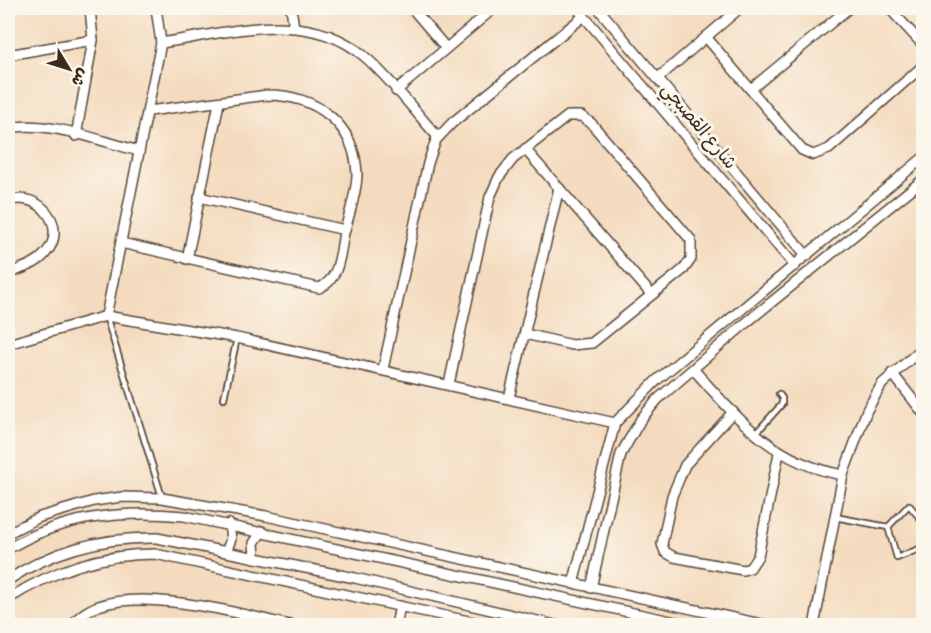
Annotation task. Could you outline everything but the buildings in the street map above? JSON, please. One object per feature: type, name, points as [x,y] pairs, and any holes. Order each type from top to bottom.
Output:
[{"type":"street","points":[[76,136],[93,40],[90,8]]},
{"type":"street","points":[[106,316],[161,43],[156,8]]},
{"type":"street","points":[[291,8],[294,27]]},
{"type":"street","points":[[412,8],[446,48]]},
{"type":"street","points":[[396,91],[493,8]]},
{"type":"street","name":"شارع القصبجي","points":[[577,8],[795,266]]},
{"type":"street","name":"شارع القصبجي","points":[[598,8],[807,256]]},
{"type":"street","points":[[658,78],[740,8]]},
{"type":"street","points":[[751,89],[849,8]]},
{"type":"street","points":[[889,8],[924,46]]},
{"type":"street","points":[[383,369],[431,151],[438,137],[452,123],[584,16]]},
{"type":"street","points":[[161,43],[282,26],[326,33],[365,56],[438,137]]},
{"type":"street","points":[[706,37],[802,150],[819,155],[829,149],[924,65]]},
{"type":"street","points":[[8,55],[93,40]]},
{"type":"street","points":[[621,59],[633,48]]},
{"type":"street","points":[[121,243],[319,288],[331,282],[334,276],[357,176],[354,153],[338,122],[323,109],[306,100],[287,95],[149,111]]},
{"type":"street","points":[[187,258],[219,103]]},
{"type":"street","points":[[449,384],[490,197],[499,177],[525,149],[568,116],[581,116],[591,123],[691,240],[693,252],[688,264],[592,343],[572,345],[525,334]]},
{"type":"street","points":[[8,128],[21,126],[44,128],[140,151]]},
{"type":"street","points":[[525,149],[651,294]]},
{"type":"street","points":[[573,584],[615,423],[657,380],[924,157]]},
{"type":"street","points":[[591,588],[621,454],[649,409],[747,322],[924,179]]},
{"type":"street","points":[[509,398],[559,188]]},
{"type":"street","points":[[199,197],[345,230]]},
{"type":"street","points":[[8,201],[26,198],[37,202],[46,209],[54,231],[47,252],[36,262],[8,274]]},
{"type":"street","points":[[776,243],[788,233]]},
{"type":"street","points":[[8,344],[70,324],[106,316],[237,338],[615,423]]},
{"type":"street","points":[[733,316],[747,322]]},
{"type":"street","points":[[814,626],[843,475],[867,410],[892,373],[924,347]]},
{"type":"street","points":[[694,370],[733,412],[779,453],[810,467],[843,475]]},
{"type":"street","points":[[892,373],[924,414]]},
{"type":"street","points":[[733,412],[695,452],[676,482],[662,544],[666,552],[674,557],[735,569],[750,568],[758,556],[779,453]]},
{"type":"street","points":[[150,497],[152,513]]},
{"type":"street","points":[[8,533],[40,517],[67,508],[122,498],[162,498],[266,516],[770,626]]},
{"type":"street","points":[[8,549],[55,527],[78,520],[127,513],[152,513],[229,524],[694,626]]},
{"type":"street","points":[[226,552],[231,538],[229,524]]},
{"type":"street","points":[[255,558],[254,543],[262,531]]},
{"type":"street","points":[[8,580],[68,550],[108,539],[157,538],[355,578],[559,626]]},
{"type":"street","points":[[402,562],[404,547]]},
{"type":"street","points":[[8,599],[51,575],[92,560],[130,554],[155,554],[492,626]]},
{"type":"street","points":[[580,557],[597,561]]},
{"type":"street","points":[[17,574],[25,589]]},
{"type":"street","points":[[352,596],[355,578]]},
{"type":"street","points":[[72,626],[77,618],[87,611],[113,602],[141,599],[169,600],[261,622],[294,626]]},
{"type":"street","points":[[666,620],[668,604]]},
{"type":"street","points":[[396,626],[400,606]]},
{"type":"street","points":[[466,620],[469,606]]},
{"type":"lane","points":[[106,316],[162,498]]},
{"type":"lane","points":[[224,398],[237,338]]},
{"type":"lane","points":[[756,434],[782,404],[783,398],[778,394]]},
{"type":"lane","points":[[888,526],[909,505],[924,524]]},
{"type":"lane","points":[[835,517],[888,526]]},
{"type":"lane","points":[[888,526],[898,559],[924,547]]}]
